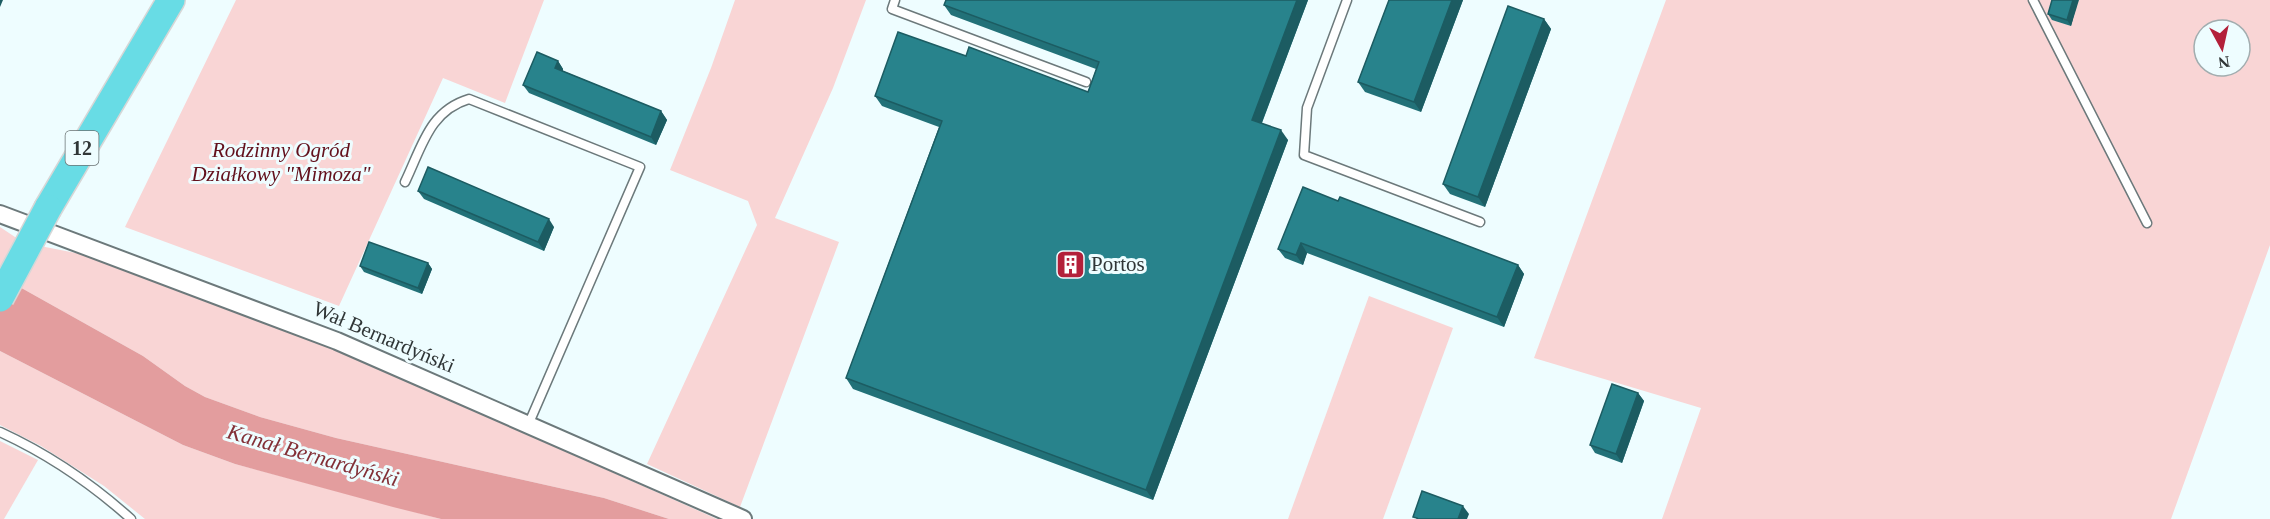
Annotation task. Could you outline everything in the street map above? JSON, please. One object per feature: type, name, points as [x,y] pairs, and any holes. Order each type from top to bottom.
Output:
[{"type":"main road","name":"12","points":[[0,298],[48,207],[171,0]]},
{"type":"street","name":"Wał Bernardyński","points":[[0,214],[288,321],[529,423],[743,519]]},
{"type":"lane","points":[[895,0],[892,9],[1086,82]]},
{"type":"lane","points":[[1347,0],[1306,108],[1304,155],[1480,222]]},
{"type":"lane","points":[[2034,0],[2147,223]]},
{"type":"lane","points":[[405,182],[438,116],[457,102],[469,99],[640,167],[529,423]]},
{"type":"lane","points":[[0,432],[37,451],[81,479],[131,519]]},
{"type":"green space","name":"Rodzinny Ogród Działkowy \"Mimoza\"","points":[[236,0],[544,0],[505,103],[443,78],[339,306],[125,227]]},
{"type":"green space","points":[[735,0],[866,0],[833,88],[775,218],[839,242],[740,507],[647,464],[757,225],[748,201],[670,170],[711,68]]},
{"type":"green space","points":[[1666,0],[2270,0],[2270,245],[2171,519],[1662,519],[1701,408],[1534,358]]},
{"type":"green space","points":[[0,227],[15,237],[35,245],[91,256],[362,360],[717,519],[669,519],[604,498],[336,438],[260,417],[205,397],[185,386],[143,356],[0,276]]},
{"type":"green space","points":[[1369,296],[1453,328],[1383,519],[1288,519]]},
{"type":"green space","points":[[0,351],[183,445],[235,464],[441,519],[145,519],[104,486],[41,446],[0,425]]},
{"type":"green space","points":[[0,441],[38,460],[4,519],[0,519]]},
{"type":"water","name":"Kanał Bernardyński","points":[[0,276],[143,356],[185,386],[205,397],[260,417],[336,438],[604,498],[669,519],[441,519],[235,464],[183,445],[0,351]]},
{"type":"building","name":"Portos","points":[[946,0],[1297,0],[1252,120],[1281,130],[1146,490],[846,378],[942,121],[875,96],[898,32],[966,56],[969,47],[1088,92],[1099,62],[944,5]]},
{"type":"building","points":[[1389,0],[1452,0],[1414,102],[1358,82]]},
{"type":"building","points":[[2052,0],[2073,0],[2067,20],[2048,14]]},
{"type":"building","points":[[1508,6],[1544,19],[1478,197],[1443,184]]},
{"type":"building","points":[[537,52],[558,61],[555,68],[661,111],[651,137],[523,85]]},
{"type":"building","points":[[428,167],[549,219],[538,242],[418,191]]},
{"type":"building","points":[[1303,187],[1338,201],[1340,197],[1518,265],[1497,317],[1301,243],[1296,255],[1278,249]]},
{"type":"building","points":[[369,242],[428,263],[418,288],[360,266]]},
{"type":"building","points":[[1612,384],[1638,393],[1616,454],[1590,445]]},
{"type":"building","points":[[1422,491],[1463,506],[1458,519],[1417,519],[1413,517]]},
{"type":"place","name":"Portos","points":[[1070,264]]}]
